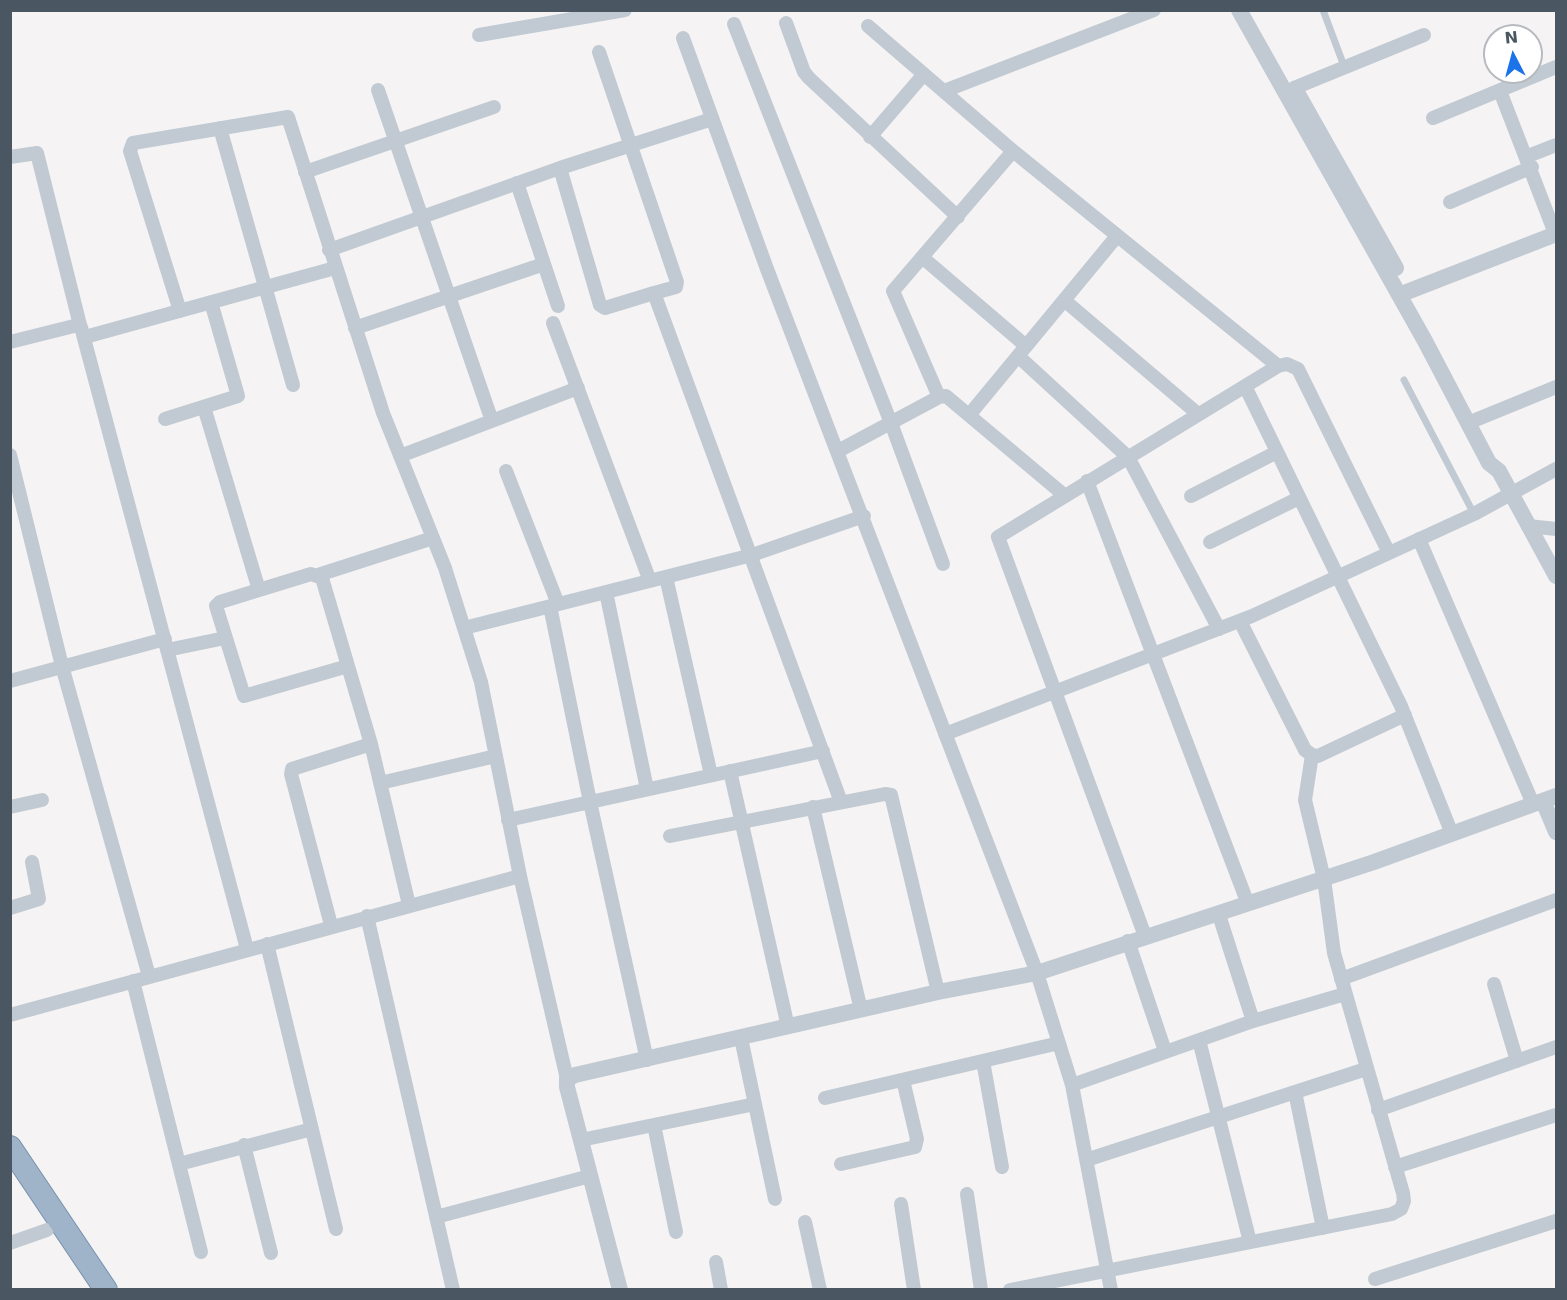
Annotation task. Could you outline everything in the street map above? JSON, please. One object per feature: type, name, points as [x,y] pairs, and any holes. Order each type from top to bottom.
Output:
[{"type":"highway","points":[[10,1148],[106,1290]]},
{"type":"highway","points":[[10,1174],[87,1290]]},
{"type":"street","points":[[478,35],[625,10]]},
{"type":"street","points":[[944,92],[1154,10]]},
{"type":"street","points":[[1239,10],[1403,293],[1472,421],[1489,463],[1499,471],[1557,576]]},
{"type":"street","points":[[1249,10],[1376,229],[1403,293]]},
{"type":"street","points":[[786,23],[804,72],[870,137],[958,217]]},
{"type":"street","points":[[734,24],[891,423],[943,564]]},
{"type":"street","points":[[868,26],[1013,151],[1278,366]]},
{"type":"street","points":[[1294,88],[1424,34]]},
{"type":"street","points":[[683,38],[767,270],[864,516],[1037,973],[1072,1085],[1111,1290]]},
{"type":"street","points":[[560,168],[600,305],[605,308],[676,287],[677,282],[599,52]]},
{"type":"street","points":[[1433,118],[1557,67]]},
{"type":"street","points":[[870,137],[924,74]]},
{"type":"street","points":[[378,90],[492,421]]},
{"type":"street","points":[[1403,293],[1556,235],[1530,162],[1500,91]]},
{"type":"street","points":[[305,172],[494,107]]},
{"type":"street","points":[[180,311],[131,147],[133,143],[288,117],[355,328],[400,456],[433,538],[481,682],[520,876],[581,1140],[620,1290]]},
{"type":"street","points":[[329,250],[560,168],[712,119]]},
{"type":"street","points":[[220,128],[293,385]]},
{"type":"street","points":[[1450,202],[1530,162],[1557,145]]},
{"type":"street","points":[[939,397],[894,298],[895,287],[1013,151]]},
{"type":"street","points":[[10,157],[37,153],[82,331],[247,949]]},
{"type":"street","points":[[517,183],[558,306]]},
{"type":"street","points":[[970,414],[1117,236]]},
{"type":"street","points":[[922,257],[1022,351],[1128,457],[1219,629]]},
{"type":"street","points":[[355,328],[544,264]]},
{"type":"street","points":[[10,342],[82,331],[180,311],[335,268]]},
{"type":"street","points":[[654,293],[842,802]]},
{"type":"street","points":[[1064,300],[1198,414]]},
{"type":"street","points":[[165,419],[238,396],[211,302]]},
{"type":"street","points":[[553,323],[650,581]]},
{"type":"street","points":[[1145,936],[998,537],[1278,366],[1287,364],[1298,369],[1389,553]]},
{"type":"street","points":[[1245,386],[1405,715],[1452,834]]},
{"type":"street","points":[[400,456],[578,387]]},
{"type":"street","points":[[1472,421],[1557,387]]},
{"type":"street","points":[[838,451],[939,397],[946,396],[1064,495]]},
{"type":"street","points":[[204,407],[259,590]]},
{"type":"street","points":[[1191,496],[1277,452]]},
{"type":"street","points":[[10,455],[62,666],[149,976]]},
{"type":"street","points":[[945,734],[1240,621],[1474,514],[1557,469]]},
{"type":"street","points":[[506,471],[554,605],[590,802],[647,1060]]},
{"type":"street","points":[[1087,481],[1248,904]]},
{"type":"street","points":[[1210,542],[1299,498]]},
{"type":"street","points":[[464,628],[752,555],[864,516]]},
{"type":"street","points":[[1528,526],[1557,529]]},
{"type":"street","points":[[348,666],[244,696],[216,606],[220,602],[311,574],[318,575],[433,538]]},
{"type":"street","points":[[1419,539],[1544,800],[1557,832]]},
{"type":"street","points":[[318,575],[322,578],[371,744],[408,905]]},
{"type":"street","points":[[666,577],[711,775]]},
{"type":"street","points":[[606,592],[647,789]]},
{"type":"street","points":[[1240,621],[1305,750],[1312,755],[1318,756],[1405,715]]},
{"type":"street","points":[[10,681],[62,666],[166,645],[225,638]]},
{"type":"street","points":[[331,925],[291,774],[292,769],[371,744]]},
{"type":"street","points":[[508,820],[823,750]]},
{"type":"street","points":[[1010,1290],[1392,1214],[1401,1209],[1404,1201],[1403,1193],[1345,994],[1329,926],[1324,879],[1305,801],[1312,755]]},
{"type":"street","points":[[380,783],[496,756]]},
{"type":"street","points":[[730,771],[788,1027]]},
{"type":"street","points":[[670,836],[741,820],[885,794],[894,799],[938,992]]},
{"type":"street","points":[[10,807],[42,800]]},
{"type":"street","points":[[567,1079],[574,1075],[938,992],[1037,973],[1128,941],[1219,915],[1544,800]]},
{"type":"street","points":[[813,807],[861,1010]]},
{"type":"street","points":[[10,908],[39,899],[32,862]]},
{"type":"street","points":[[10,1015],[331,925],[520,876]]},
{"type":"street","points":[[1341,979],[1557,900]]},
{"type":"street","points":[[1219,915],[1253,1021]]},
{"type":"street","points":[[367,916],[453,1290]]},
{"type":"street","points":[[1128,941],[1165,1051]]},
{"type":"street","points":[[267,944],[336,1229]]},
{"type":"street","points":[[133,981],[201,1251]]},
{"type":"street","points":[[1494,984],[1517,1061]]},
{"type":"street","points":[[1072,1085],[1253,1021],[1345,994]]},
{"type":"street","points":[[741,1038],[775,1199]]},
{"type":"street","points":[[1199,1040],[1250,1242]]},
{"type":"street","points":[[825,1098],[1059,1043]]},
{"type":"street","points":[[1378,1110],[1557,1047]]},
{"type":"street","points":[[983,1061],[1002,1167]]},
{"type":"street","points":[[1086,1160],[1366,1069]]},
{"type":"street","points":[[841,1164],[915,1147],[917,1139],[903,1080]]},
{"type":"street","points":[[1295,1092],[1323,1228]]},
{"type":"street","points":[[581,1140],[755,1104]]},
{"type":"street","points":[[1395,1167],[1557,1115]]},
{"type":"street","points":[[654,1125],[676,1232]]},
{"type":"street","points":[[179,1164],[244,1145],[312,1129]]},
{"type":"street","points":[[244,1145],[271,1253]]},
{"type":"street","points":[[436,1217],[590,1176]]},
{"type":"street","points":[[967,1194],[981,1290]]},
{"type":"street","points":[[901,1204],[914,1290]]},
{"type":"street","points":[[1375,1279],[1557,1221]]},
{"type":"street","points":[[805,1222],[820,1290]]},
{"type":"street","points":[[10,1243],[47,1230]]},
{"type":"street","points":[[716,1262],[721,1290]]},
{"type":"lane","points":[[1323,10],[1344,66]]},
{"type":"lane","points":[[1404,380],[1474,514]]}]
